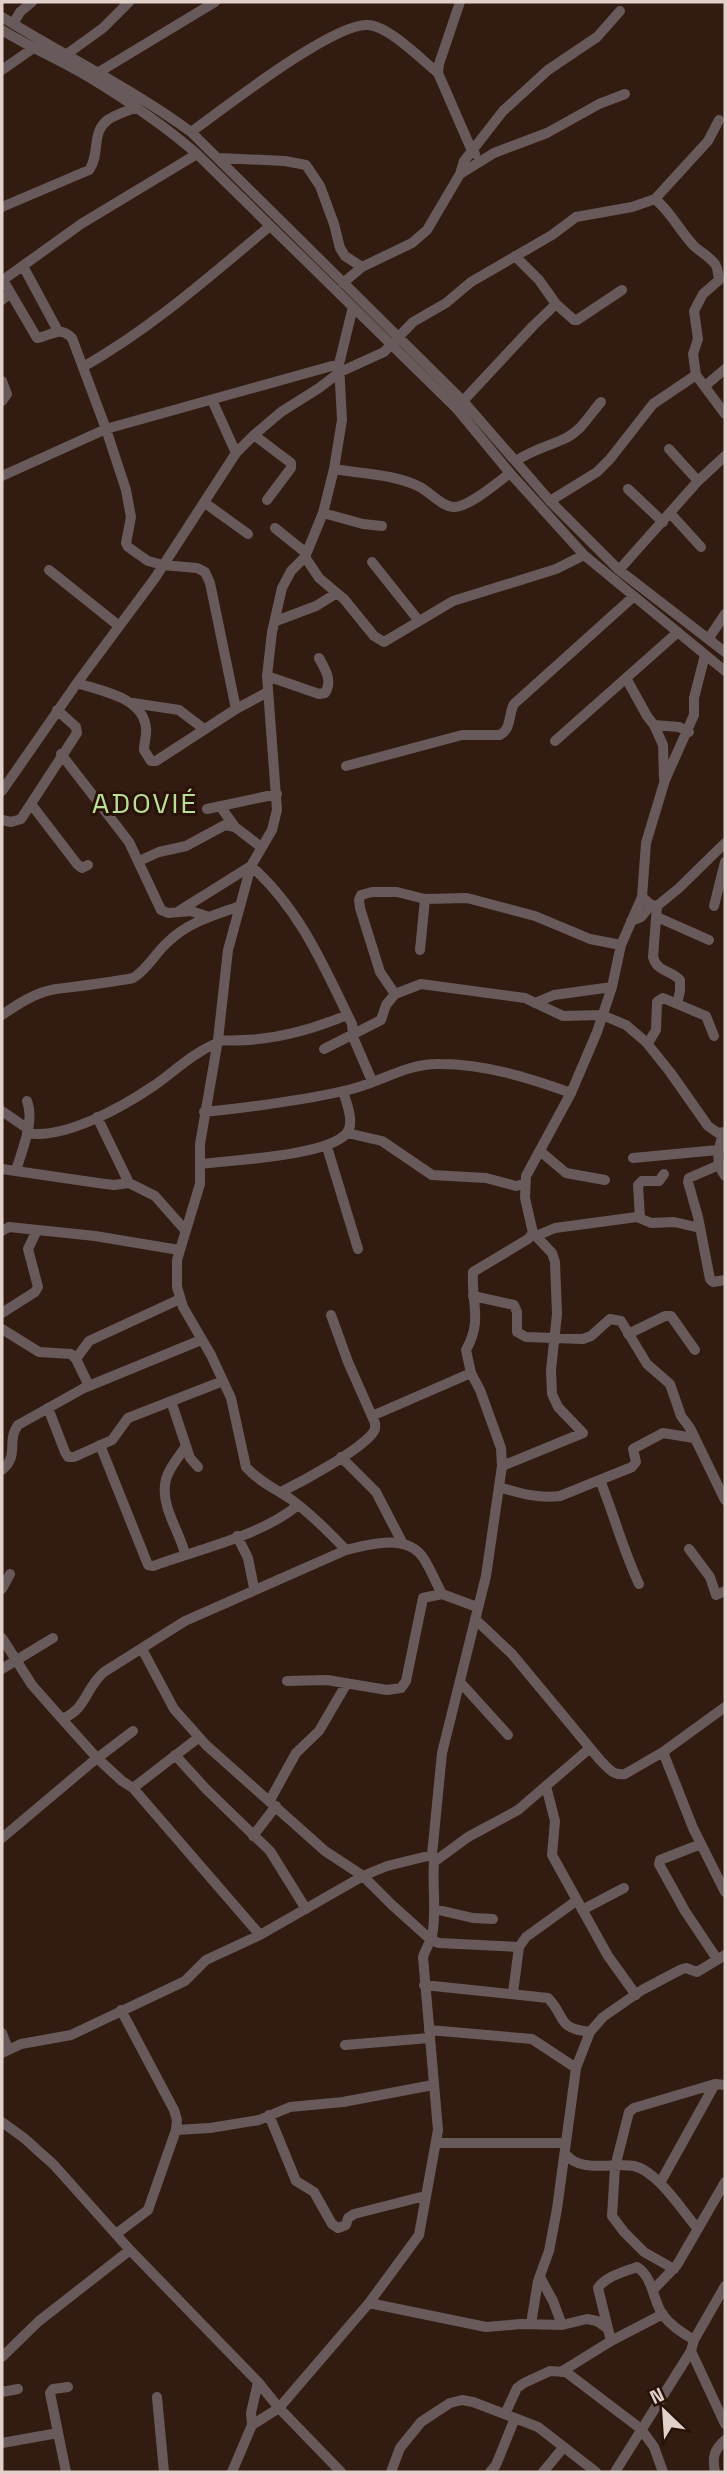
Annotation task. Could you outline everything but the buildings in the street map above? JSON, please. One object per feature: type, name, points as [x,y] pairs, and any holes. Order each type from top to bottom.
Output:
[{"type":"street","points":[[13,24],[20,12],[32,2]]},
{"type":"street","points":[[67,54],[103,28],[129,2]]},
{"type":"street","points":[[99,72],[215,2]]},
{"type":"street","points":[[438,73],[460,2]]},
{"type":"street","points":[[344,283],[362,267],[412,243],[427,230],[460,174],[464,161],[514,100],[548,70],[597,37],[620,11]]},
{"type":"street","points":[[2,17],[99,72],[191,132],[344,283],[584,555],[725,671]]},
{"type":"street","points":[[191,132],[281,68],[351,27],[370,25],[388,33],[438,73],[472,151],[483,160]]},
{"type":"street","points":[[2,30],[32,49],[90,78],[180,139],[353,307],[395,339],[463,401],[550,501],[619,570],[725,652]]},
{"type":"street","points":[[2,70],[32,49]]},
{"type":"street","points":[[460,174],[483,160],[547,134],[599,104],[625,94]]},
{"type":"street","points":[[2,207],[89,170],[94,163],[99,129],[107,120],[135,108]]},
{"type":"street","points":[[2,476],[106,429],[340,368],[384,352],[413,322],[446,303],[471,282],[552,235],[576,217],[632,207],[655,198],[708,141],[719,120]]},
{"type":"street","points":[[197,154],[81,224],[2,279],[6,296],[37,338],[58,331],[72,338],[126,490],[131,517],[126,543],[133,552],[148,561],[197,568],[205,572],[211,583],[236,709]]},
{"type":"street","points":[[219,158],[285,161],[306,165],[320,186],[340,248],[345,256],[362,267]]},
{"type":"street","points":[[655,198],[667,207],[682,232],[697,249],[715,264],[722,278],[703,294],[694,311],[698,339],[693,354],[696,375],[725,414]]},
{"type":"street","points":[[83,367],[159,317],[270,226]]},
{"type":"street","points":[[515,256],[539,280],[556,304],[574,320],[622,290]]},
{"type":"street","points":[[23,266],[58,331]]},
{"type":"street","points":[[463,401],[556,304]]},
{"type":"street","points":[[346,1550],[316,1519],[281,1492],[253,1476],[246,1467],[233,1408],[223,1381],[180,1299],[177,1287],[179,1250],[200,1184],[200,1144],[204,1112],[218,1042],[228,950],[237,907],[251,866],[275,823],[277,794],[270,743],[267,676],[272,632],[282,588],[291,571],[305,555],[323,513],[334,469],[342,420],[340,368],[353,307]]},
{"type":"street","points":[[2,791],[76,682],[163,565],[236,453],[281,412],[319,388],[340,368]]},
{"type":"street","points":[[705,386],[725,369]]},
{"type":"street","points":[[550,501],[597,472],[653,404],[696,375]]},
{"type":"street","points":[[2,381],[7,394],[2,401]]},
{"type":"street","points":[[212,400],[236,453]]},
{"type":"street","points":[[516,461],[567,438],[588,419],[601,402]]},
{"type":"street","points":[[254,435],[291,463],[291,468],[267,500]]},
{"type":"street","points":[[669,449],[698,481]]},
{"type":"street","points":[[619,570],[698,481],[725,457]]},
{"type":"street","points":[[334,469],[408,483],[454,508],[510,474]]},
{"type":"street","points":[[628,489],[663,522]]},
{"type":"street","points":[[205,503],[248,534]]},
{"type":"street","points":[[323,513],[363,524],[382,526]]},
{"type":"street","points":[[670,513],[701,547]]},
{"type":"street","points":[[275,528],[305,555],[319,578],[337,593],[374,636],[384,642],[453,601],[556,569],[584,555]]},
{"type":"street","points":[[372,562],[419,621]]},
{"type":"street","points":[[49,570],[119,626]]},
{"type":"street","points":[[276,621],[316,606],[337,593]]},
{"type":"street","points":[[346,765],[461,735],[500,735],[509,726],[510,711],[514,704],[633,597]]},
{"type":"street","points":[[709,638],[725,614]]},
{"type":"street","points":[[555,741],[678,632]]},
{"type":"street","points":[[502,1466],[583,1433],[558,1407],[552,1395],[551,1370],[556,1337],[555,1262],[552,1253],[534,1234],[524,1184],[571,1093],[612,987],[621,944],[642,897],[646,843],[665,780],[689,732],[705,654]]},
{"type":"street","points":[[267,676],[319,694],[325,693],[328,689],[328,675],[319,658]]},
{"type":"street","points":[[626,678],[663,745],[665,780]]},
{"type":"street","points":[[76,682],[133,703],[179,710],[204,729]]},
{"type":"street","points":[[133,703],[143,716],[146,729],[144,750],[151,761],[156,761],[236,709],[268,692]]},
{"type":"street","points":[[2,820],[17,821],[77,733],[76,727],[57,710]]},
{"type":"street","points":[[654,725],[679,727],[689,732]]},
{"type":"street","points":[[61,754],[130,842],[161,910],[168,913],[191,911],[209,917]]},
{"type":"street","points":[[206,809],[277,794]]},
{"type":"street","points":[[31,804],[77,864],[82,868],[88,865]]},
{"type":"street","points":[[220,806],[235,827],[261,847]]},
{"type":"street","points":[[139,861],[159,852],[186,846],[225,825],[235,827]]},
{"type":"street","points":[[631,921],[641,917],[679,888],[724,846]]},
{"type":"street","points":[[714,906],[725,862]]},
{"type":"street","points":[[179,911],[251,866]]},
{"type":"street","points":[[251,866],[265,878],[318,951],[347,1015],[363,1065],[372,1081]]},
{"type":"street","points":[[395,994],[380,972],[359,900],[361,895],[397,892],[425,899],[467,898],[535,916],[590,939],[621,944]]},
{"type":"street","points":[[642,897],[654,906],[657,918],[653,957],[655,964],[664,971],[675,974],[680,980],[677,1004]]},
{"type":"street","points":[[419,950],[425,899]]},
{"type":"street","points":[[2,1016],[19,1004],[56,989],[132,978],[141,973],[178,933],[209,917],[237,907]]},
{"type":"street","points":[[657,918],[709,940]]},
{"type":"street","points":[[324,1049],[381,1020],[386,1005],[395,994],[421,984],[517,996],[563,1016],[602,1014],[626,1025],[646,1042],[708,1126],[718,1133],[724,1132],[718,1150],[722,1170],[689,1178],[710,1279],[713,1282],[725,1280]]},
{"type":"street","points":[[535,1003],[554,995],[612,987]]},
{"type":"street","points":[[646,1042],[656,1030],[659,1001],[663,998],[706,1016],[714,1036]]},
{"type":"street","points":[[2,1111],[28,1131],[39,1135],[60,1133],[97,1117],[153,1086],[199,1051],[218,1042],[240,1042],[293,1034],[347,1015]]},
{"type":"street","points":[[204,1112],[343,1091],[403,1068],[439,1063],[509,1072],[571,1093]]},
{"type":"street","points":[[201,1164],[327,1147],[347,1133],[350,1118],[343,1091]]},
{"type":"street","points":[[16,1171],[28,1131],[30,1111],[27,1101]]},
{"type":"street","points":[[97,1117],[129,1183]]},
{"type":"street","points":[[347,1133],[382,1141],[432,1175],[486,1178],[516,1186],[524,1184]]},
{"type":"street","points":[[327,1147],[358,1249]]},
{"type":"street","points":[[633,1158],[718,1150]]},
{"type":"street","points":[[540,1151],[566,1173],[605,1180]]},
{"type":"street","points":[[2,1169],[114,1185],[129,1183],[155,1196],[185,1230]]},
{"type":"street","points":[[640,1218],[638,1185],[642,1181],[659,1181],[664,1174]]},
{"type":"street","points":[[252,2425],[279,2408],[369,2303],[419,2235],[437,2143],[423,1957],[431,1940],[434,1909],[433,1858],[442,1752],[492,1543],[502,1466],[501,1448],[471,1373],[466,1350],[477,1318],[472,1296],[475,1270],[534,1234],[555,1228],[640,1218],[651,1223],[674,1222],[700,1228]]},
{"type":"street","points":[[2,1231],[9,1227],[95,1236],[179,1250]]},
{"type":"street","points":[[2,1313],[35,1292],[38,1287],[28,1249],[37,1230]]},
{"type":"street","points":[[472,1296],[514,1305],[517,1312],[517,1332],[520,1335],[587,1338],[614,1318],[621,1321],[646,1364],[670,1384],[677,1408],[725,1500]]},
{"type":"street","points":[[76,1359],[89,1341],[180,1299]]},
{"type":"street","points":[[281,1492],[341,1457],[371,1435],[375,1423],[331,1315]]},
{"type":"street","points":[[628,1334],[665,1316],[671,1316],[695,1350]]},
{"type":"street","points":[[2,1329],[39,1352],[65,1352],[76,1359],[89,1386]]},
{"type":"street","points":[[2,1470],[13,1456],[14,1430],[18,1425],[89,1386],[201,1340]]},
{"type":"street","points":[[372,1416],[471,1373]]},
{"type":"street","points":[[48,1408],[68,1457],[74,1457],[117,1435],[128,1418],[223,1381]]},
{"type":"street","points":[[171,1401],[192,1461],[198,1467]]},
{"type":"street","points":[[499,1487],[527,1495],[549,1498],[560,1496],[632,1467],[636,1462],[633,1448],[660,1434],[694,1438]]},
{"type":"street","points":[[2,1449],[13,1442]]},
{"type":"street","points":[[100,1445],[145,1563],[153,1566],[280,1520],[298,1505]]},
{"type":"street","points":[[186,1446],[164,1486],[171,1517],[186,1554]]},
{"type":"street","points":[[341,1457],[376,1492],[403,1544]]},
{"type":"street","points":[[600,1480],[616,1518],[616,1528],[624,1552],[639,1584]]},
{"type":"street","points":[[237,1536],[248,1558],[254,1588]]},
{"type":"street","points":[[62,1720],[80,1708],[100,1675],[185,1621],[254,1588],[346,1550],[374,1543],[403,1544],[418,1551],[442,1594]]},
{"type":"street","points":[[689,1549],[710,1577],[716,1595],[725,1591]]},
{"type":"street","points":[[2,1589],[10,1574]]},
{"type":"street","points":[[287,1681],[327,1680],[387,1690],[401,1688],[406,1681],[423,1598],[442,1594],[477,1607]]},
{"type":"street","points":[[475,1619],[512,1654],[612,1773],[625,1774],[663,1752],[725,1708]]},
{"type":"street","points":[[2,1638],[32,1685],[62,1720],[122,1782],[133,1788],[260,1935]]},
{"type":"street","points":[[2,1669],[53,1638]]},
{"type":"street","points":[[142,1649],[174,1709],[198,1738],[325,1851],[363,1876],[431,1940],[439,1943],[520,1947]]},
{"type":"street","points":[[460,1682],[508,1735]]},
{"type":"street","points":[[253,1836],[273,1803],[296,1753],[327,1720],[347,1683]]},
{"type":"street","points":[[2,1838],[133,1731]]},
{"type":"street","points":[[133,1788],[198,1738]]},
{"type":"street","points":[[2,2033],[5,2051],[71,2035],[185,1981],[206,1960],[260,1935],[363,1876],[387,1866],[433,1858],[518,1810],[590,1748]]},
{"type":"street","points":[[663,1752],[701,1844],[725,1892]]},
{"type":"street","points":[[175,1755],[273,1856],[306,1909]]},
{"type":"street","points":[[546,1786],[555,1821],[551,1853],[608,1956],[636,1995]]},
{"type":"street","points":[[531,2324],[540,2277],[549,2251],[576,2068],[590,2032],[603,2017],[636,1995],[682,1969],[697,1972],[721,1957],[685,1911],[659,1864],[660,1860],[701,1844]]},
{"type":"street","points":[[513,1993],[520,1947],[531,1932],[579,1905],[624,1888]]},
{"type":"street","points":[[434,1909],[472,1918],[492,1919]]},
{"type":"street","points":[[425,1985],[548,1998],[566,2026],[590,2032]]},
{"type":"street","points":[[116,2234],[148,2210],[176,2130],[177,2120],[121,2010]]},
{"type":"street","points":[[345,2045],[429,2034],[532,2039],[576,2068]]},
{"type":"street","points":[[176,2130],[259,2120],[290,2107],[343,2102],[433,2085]]},
{"type":"street","points":[[674,2269],[644,2252],[612,2216],[615,2167],[627,2119],[634,2108],[720,2085]]},
{"type":"street","points":[[660,2183],[720,2085]]},
{"type":"street","points":[[269,2115],[296,2181],[314,2192],[332,2224],[338,2228],[346,2225],[348,2218],[354,2214],[425,2196]]},
{"type":"street","points":[[2,2122],[54,2165],[130,2250],[341,2472]]},
{"type":"street","points":[[437,2143],[565,2148]]},
{"type":"street","points":[[565,2148],[575,2161],[646,2170],[697,2228]]},
{"type":"street","points":[[654,2290],[674,2269],[725,2182]]},
{"type":"street","points":[[2,2357],[39,2321],[130,2250]]},
{"type":"street","points":[[611,2342],[598,2293],[601,2283],[638,2267],[654,2290],[654,2299],[663,2314],[693,2346],[725,2424]]},
{"type":"street","points":[[540,2277],[562,2325]]},
{"type":"street","points":[[615,2472],[724,2292]]},
{"type":"street","points":[[369,2303],[486,2327],[562,2325],[573,2321],[593,2320],[608,2329]]},
{"type":"street","points":[[561,2372],[663,2314]]},
{"type":"street","points":[[489,2472],[496,2465],[517,2388],[550,2371],[566,2372],[641,2429],[654,2448],[663,2472]]},
{"type":"street","points":[[232,2472],[252,2425],[251,2413],[258,2382]]},
{"type":"street","points":[[66,2472],[50,2393],[53,2389],[68,2387]]},
{"type":"street","points":[[2,2392],[18,2389]]},
{"type":"street","points":[[157,2396],[164,2472]]},
{"type":"street","points":[[391,2472],[400,2448],[421,2422],[450,2403],[462,2400],[538,2427],[596,2472]]},
{"type":"street","points":[[2,2443],[58,2433]]},
{"type":"street","points":[[715,2472],[714,2454],[716,2448],[725,2440]]},
{"type":"street","points":[[543,2472],[563,2448]]},
{"type":"district","name":"ADOVIÉ","points":[[145,803]]}]
